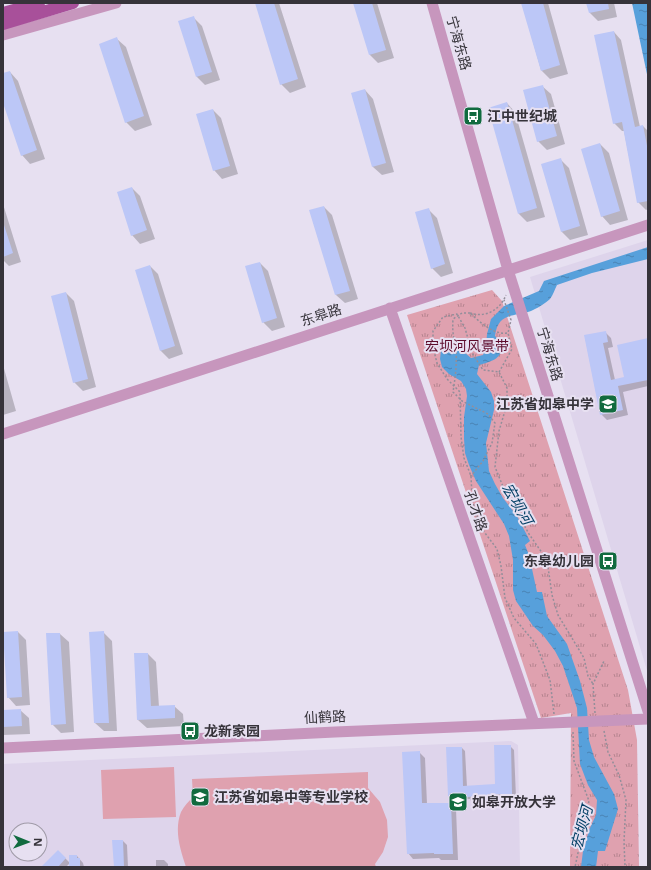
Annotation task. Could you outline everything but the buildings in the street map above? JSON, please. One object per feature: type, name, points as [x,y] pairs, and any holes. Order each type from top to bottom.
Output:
[{"type":"main road","points":[[3,13],[39,3]]},
{"type":"main road","points":[[3,24],[73,3]]},
{"type":"street","points":[[3,35],[116,3]]},
{"type":"street","name":"宁海东路","points":[[432,3],[508,270],[648,711]]},
{"type":"street","name":"东皋路","points":[[3,434],[648,225]]},
{"type":"street","name":"孔才路","points":[[390,308],[534,723]]},
{"type":"street","name":"仙鹤路","points":[[3,748],[554,722],[648,719]]},
{"type":"path","points":[[471,476],[483,461],[492,443],[495,423],[488,414],[462,401],[453,392],[456,371],[456,351],[452,333],[453,319],[462,313],[477,315],[493,312],[504,300],[511,320],[508,333],[512,349],[499,372]]},
{"type":"path","points":[[470,313],[480,323],[500,334],[508,333]]},
{"type":"path","points":[[499,372],[483,370],[472,353],[465,328],[457,314],[443,317],[434,331],[433,348],[437,363],[447,379],[460,392],[460,437],[464,458],[471,476],[472,496],[475,511],[482,529],[497,549],[501,566],[505,598],[514,618],[536,644],[550,680],[554,722]]},
{"type":"path","points":[[499,372],[507,388],[507,404],[499,431],[495,467],[504,489],[529,534],[547,560],[552,595],[558,614],[584,658],[588,676],[593,684]]},
{"type":"path","points":[[604,661],[593,684],[593,711],[599,721],[608,752],[619,775],[626,800],[624,842],[625,867]]},
{"type":"path","points":[[574,722],[574,761],[589,801],[575,867]]},
{"type":"shaded area","name":"江苏省如皋中学","points":[[648,240],[648,674],[530,277]]},
{"type":"shaded area","name":"江苏省如皋中等专业学校","points":[[511,741],[518,745],[520,867],[3,867],[3,764]]},
{"type":"green space","name":"宏坝河风景带","points":[[492,290],[502,301],[628,690],[637,740],[639,867],[570,867],[571,713],[541,718],[407,315]]},
{"type":"green space","points":[[174,767],[176,817],[103,819],[101,770]]},
{"type":"green space","points":[[368,772],[368,788],[380,802],[387,820],[388,837],[383,852],[375,864],[376,867],[186,867],[180,846],[178,826],[181,812],[193,797],[192,779]]},
{"type":"water","points":[[632,3],[648,3],[648,79]]},
{"type":"water","points":[[648,247],[648,259],[592,273],[557,285],[550,299],[541,306],[531,311],[503,319],[497,328],[495,336],[501,342],[501,352],[496,358],[479,365],[477,374],[491,392],[494,401],[494,410],[486,443],[489,471],[503,498],[517,516],[530,541],[525,545],[529,555],[537,592],[542,592],[547,616],[567,644],[580,681],[587,708],[589,740],[594,757],[614,794],[618,809],[605,851],[598,851],[596,867],[581,867],[583,851],[589,830],[596,815],[597,800],[588,785],[580,764],[577,708],[563,666],[555,651],[543,635],[533,626],[516,601],[513,590],[513,560],[509,536],[504,524],[476,481],[465,453],[464,417],[467,396],[466,389],[461,381],[449,374],[442,367],[440,359],[443,344],[449,339],[460,343],[464,352],[471,358],[483,355],[491,319],[504,306],[539,291],[544,281]]},
{"type":"place","name":"江中世纪城","points":[[473,116]]},
{"type":"place","name":"江苏省如皋中学","points":[[608,404]]},
{"type":"place","name":"东皋幼儿园","points":[[608,561]]},
{"type":"place","name":"龙新家园","points":[[190,731]]},
{"type":"place","name":"江苏省如皋中等专业学校","points":[[200,797]]},
{"type":"place","name":"如皋开放大学","points":[[458,802]]},
{"type":"water label","name":"宏坝河","points":[[517,504]]},
{"type":"water label","name":"宏坝河","points":[[582,828]]}]
